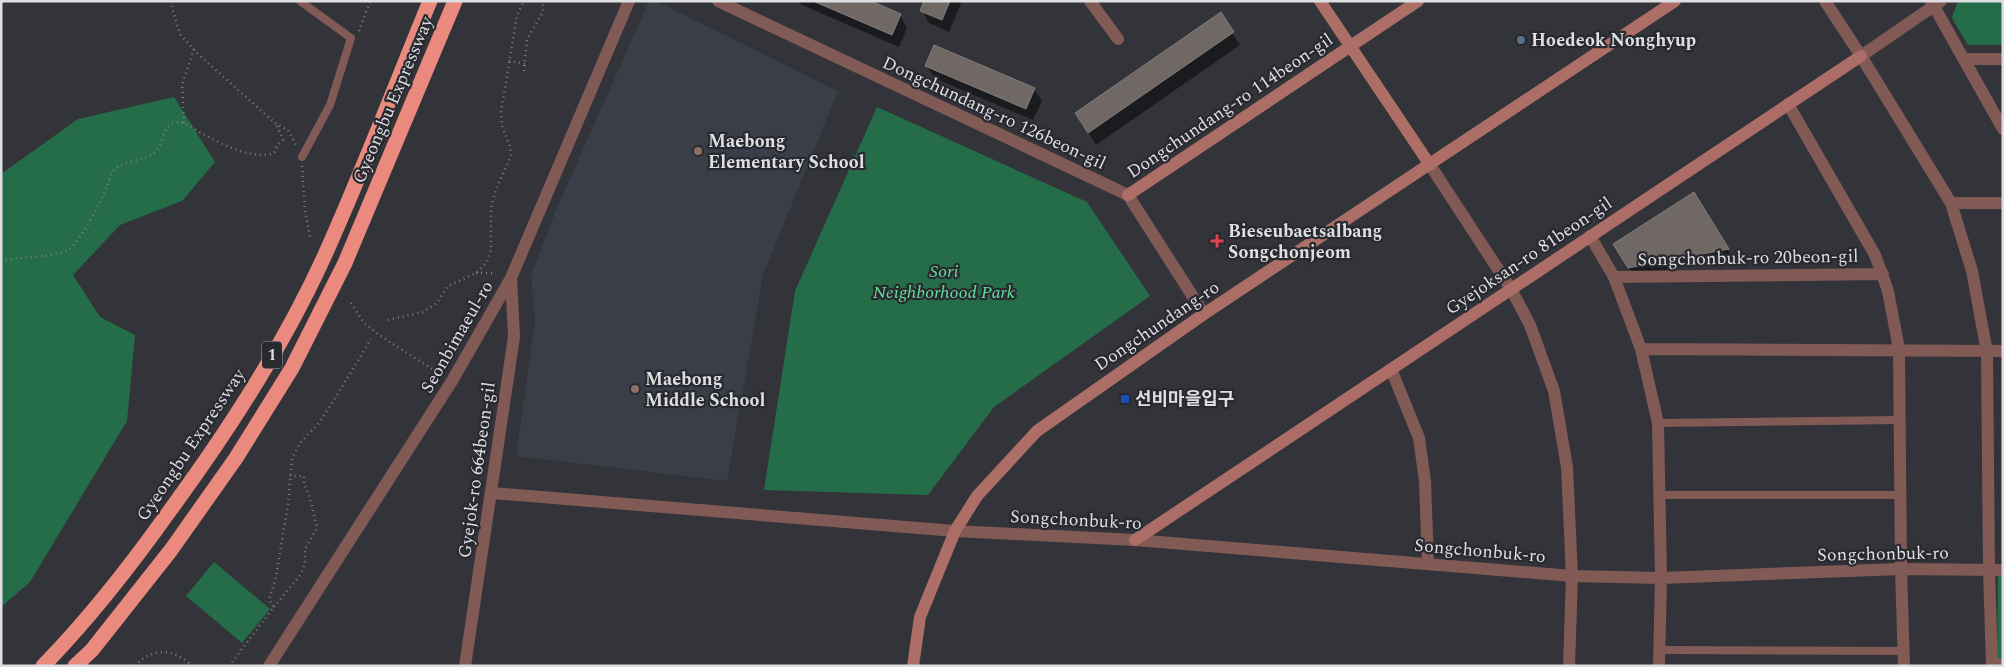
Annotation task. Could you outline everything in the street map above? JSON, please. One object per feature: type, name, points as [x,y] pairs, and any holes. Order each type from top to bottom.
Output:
[{"type":"highway","name":"Gyeongbu Expressway","points":[[43,666],[71,638],[149,539],[242,408],[269,362],[324,258],[430,1]]},
{"type":"highway","name":"Gyeongbu Expressway","points":[[75,666],[92,650],[171,550],[236,458],[292,368],[345,263],[455,1]]},
{"type":"main road","name":"Dongchundang-ro 114beon-gil","points":[[1320,1],[1430,165]]},
{"type":"main road","points":[[1351,46],[1418,1]]},
{"type":"main road","name":"Dongchundang-ro","points":[[913,666],[920,617],[955,531],[977,496],[1037,431],[1204,314],[1675,1]]},
{"type":"main road","name":"Dongchundang-ro 114beon-gil","points":[[1128,195],[1351,46]]},
{"type":"main road","name":"Gyejoksan-ro 81beon-gil","points":[[1135,540],[1861,56]]},
{"type":"street","name":"Seonbimaeul-ro","points":[[270,666],[452,381],[511,278],[629,1]]},
{"type":"street","name":"Dongchundang-ro 126beon-gil","points":[[718,1],[1128,195]]},
{"type":"street","points":[[1090,1],[1118,39]]},
{"type":"street","points":[[1825,1],[1951,203],[1972,271],[1987,352],[1989,570],[1996,665]]},
{"type":"street","points":[[1935,3],[2003,129]]},
{"type":"street","name":"Gyejoksan-ro 81beon-gil","points":[[1861,56],[1935,3]]},
{"type":"street","points":[[1964,59],[2003,59]]},
{"type":"street","name":"Songchonbuk-ro 20beon-gil","points":[[1788,104],[1875,256],[1883,274],[1899,349],[1904,666]]},
{"type":"street","points":[[1430,165],[1511,289],[1530,325],[1554,390],[1567,467],[1572,576],[1569,666]]},
{"type":"street","points":[[1128,195],[1204,314]]},
{"type":"street","points":[[1951,203],[2003,203]]},
{"type":"street","points":[[1590,236],[1614,277],[1641,349],[1658,423],[1661,578],[1660,666]]},
{"type":"street","name":"Songchonbuk-ro 20beon-gil","points":[[1614,277],[1883,274]]},
{"type":"street","name":"Gyejok-ro 664beon-gil","points":[[465,666],[514,337],[511,278]]},
{"type":"street","points":[[1641,349],[1899,349],[1987,352],[2003,350]]},
{"type":"street","points":[[1391,370],[1419,438],[1425,481],[1428,564]]},
{"type":"street","name":"Songchonbuk-ro","points":[[492,493],[955,531],[1135,540],[1572,576],[1661,578],[1901,569],[2003,570]]},
{"type":"lane","points":[[300,1],[350,38],[330,105],[302,157]]},
{"type":"lane","points":[[1658,423],[1900,420]]},
{"type":"lane","points":[[1660,495],[1900,495]]},
{"type":"lane","points":[[1660,650],[1904,651]]},
{"type":"path","points":[[170,1],[180,34],[276,124],[288,130],[302,157],[304,210],[310,237]]},
{"type":"path","points":[[350,38],[358,34],[370,1]]},
{"type":"path","points":[[388,320],[423,312],[437,303],[448,286],[476,273],[487,262],[491,249],[492,208],[496,189],[511,156],[510,147],[502,126],[501,112],[517,16],[524,1]]},
{"type":"path","points":[[524,71],[527,38],[542,12],[542,1]]},
{"type":"path","points":[[184,124],[182,85],[194,49]]},
{"type":"path","points":[[508,61],[525,64]]},
{"type":"path","points":[[1,260],[69,250],[96,208],[113,170],[121,165],[154,154],[159,148],[167,127],[176,122],[184,124],[235,149],[264,156],[274,153],[278,144],[283,140],[276,124]]},
{"type":"path","points":[[476,273],[492,273]]},
{"type":"path","points":[[351,302],[364,323],[452,381]]},
{"type":"path","points":[[274,607],[269,600],[280,558],[282,533],[288,504],[292,458],[300,443],[318,424],[331,405],[371,339]]},
{"type":"path","points":[[229,666],[300,574],[305,563],[305,549],[317,528],[309,494],[304,484],[304,476],[290,476]]},
{"type":"path","points":[[135,666],[147,656],[156,652],[167,651],[183,658],[192,666]]},
{"type":"shaded area","points":[[649,1],[656,1],[838,91],[763,275],[727,481],[516,456],[535,321],[531,276],[556,210]]},
{"type":"green space","points":[[1960,1],[2003,1],[2003,45],[1968,45],[1952,18],[1957,3]]},
{"type":"green space","points":[[174,97],[215,162],[182,201],[120,225],[73,275],[100,317],[135,335],[127,421],[30,582],[1,607],[1,174],[78,119]]},
{"type":"green space","name":"Sori Neighborhood Park","points":[[877,107],[1087,202],[1150,296],[994,407],[928,495],[764,490],[795,291]]},
{"type":"green space","points":[[214,562],[270,609],[242,643],[186,596]]},
{"type":"green space","points":[[1998,574],[2003,574],[2003,660],[1997,660]]},
{"type":"building","points":[[813,1],[871,1],[901,14],[892,35]]},
{"type":"building","points":[[924,1],[950,1],[942,20],[920,11]]},
{"type":"building","points":[[1221,12],[1234,32],[1088,133],[1075,113]]},
{"type":"building","points":[[934,45],[1035,88],[1026,109],[925,66]]},
{"type":"building","points":[[1694,192],[1729,249],[1628,268],[1613,244]]},
{"type":"place","name":"Hoedeok Nonghyup","points":[[1521,40]]},
{"type":"place","name":"Maebong Elementary School","points":[[698,151]]},
{"type":"place","name":"Bieseubaetsalbang Songchonjeom","points":[[1217,241]]},
{"type":"place","name":"Maebong Middle School","points":[[635,389]]},
{"type":"place","name":"선비마을입구","points":[[1125,399]]}]
